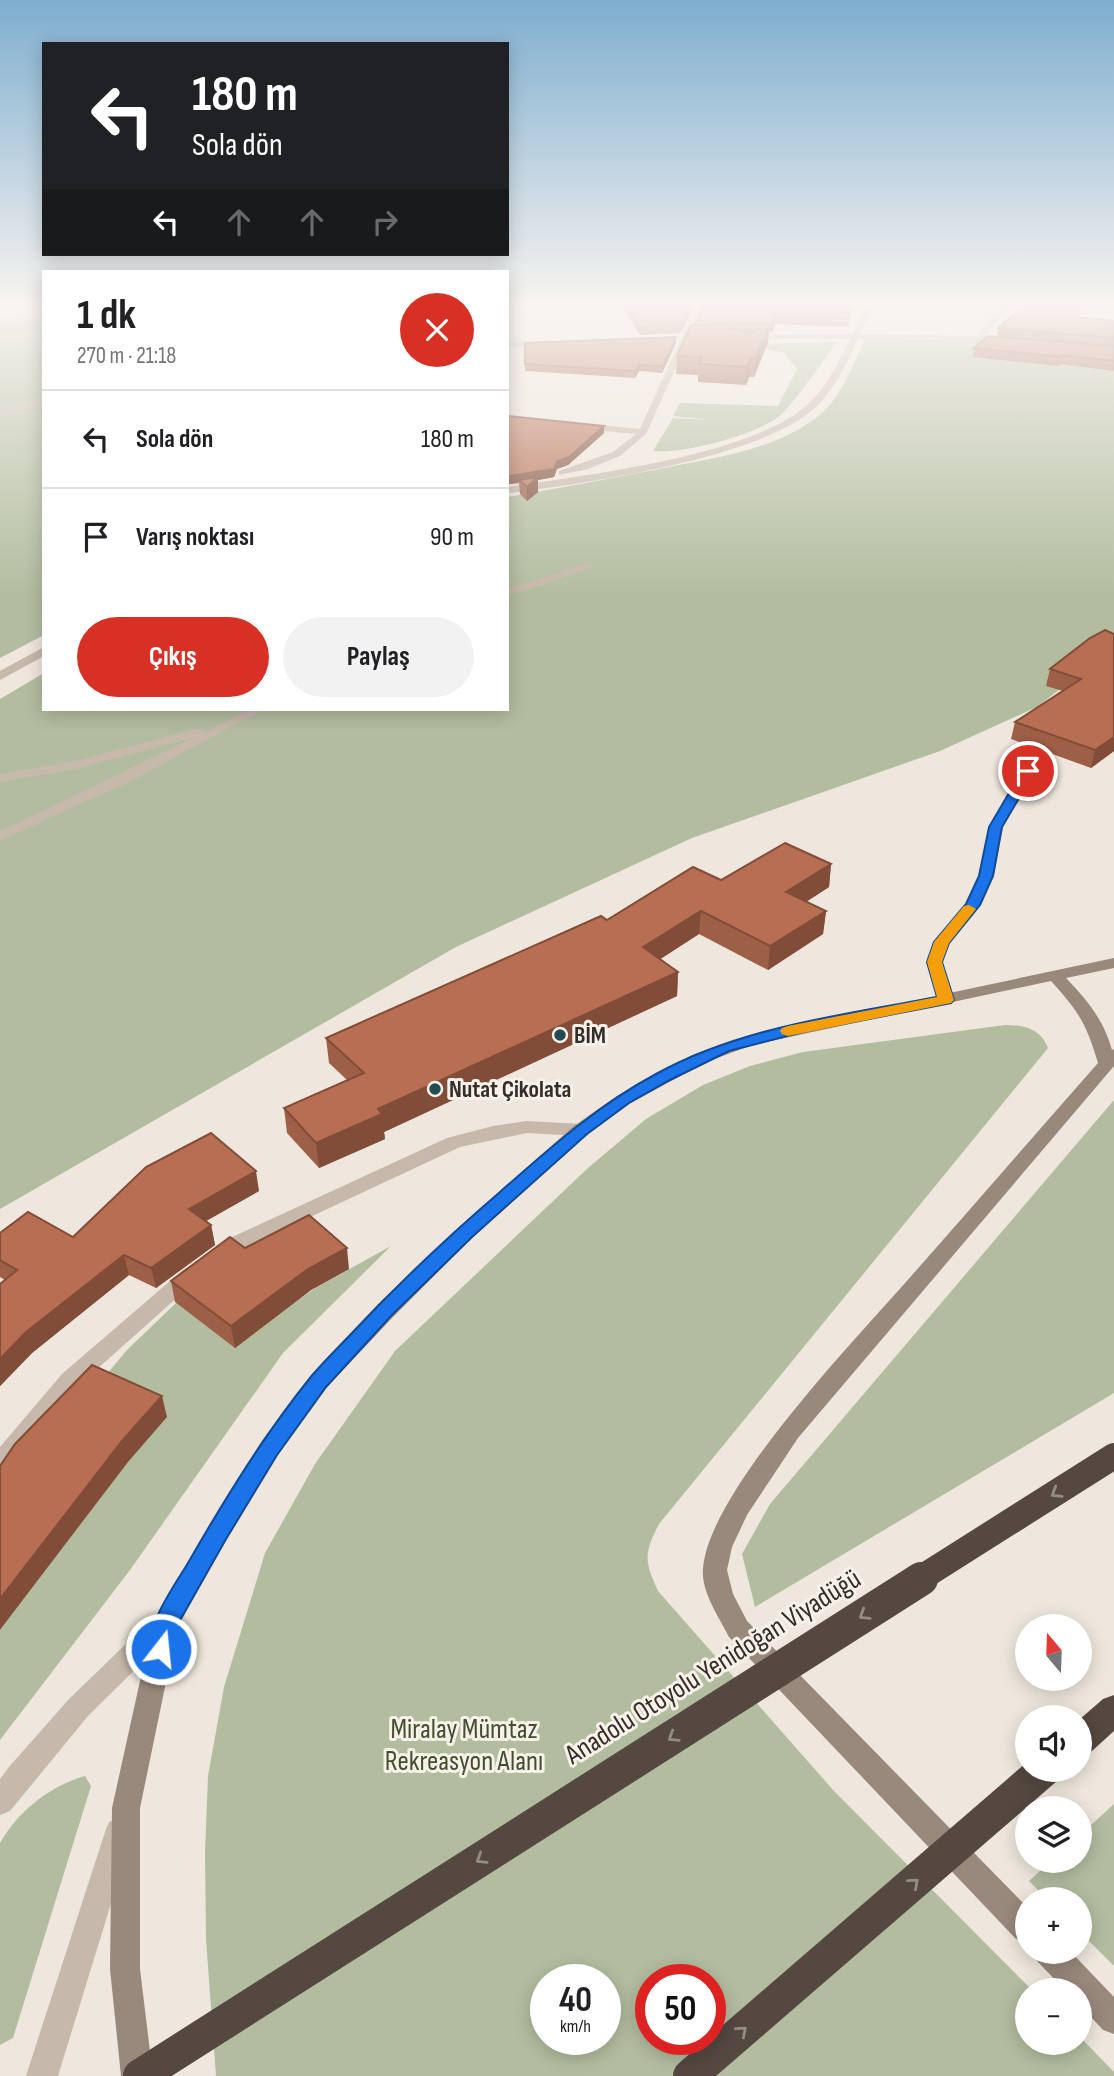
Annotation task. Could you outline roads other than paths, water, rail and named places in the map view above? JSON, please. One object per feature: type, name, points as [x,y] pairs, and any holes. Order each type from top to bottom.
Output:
[{"type":"highway","name":"Anadolu Otoyolu Yenidoğan Viyadüğü","points":[[138,2076],[1114,1456]]},
{"type":"highway","points":[[1092,1729],[1114,1710]]},
{"type":"highway","points":[[690,2076],[1030,1782]]},
{"type":"main road","points":[[138,2076],[125,1969],[126,1808],[166,1622],[269,1449],[319,1381],[385,1311],[466,1232],[581,1130],[623,1100],[664,1076],[723,1048],[807,1027],[1114,963]]},
{"type":"main road","points":[[1015,1916],[738,1629],[722,1596],[715,1570],[720,1547],[737,1509],[790,1431],[1110,1058],[1093,1018],[1056,977]]},
{"type":"main road","points":[[1061,1964],[1114,2019]]},
{"type":"street","points":[[0,416],[39,402]]},
{"type":"street","points":[[509,488],[610,457],[630,447],[643,432],[656,402]]},
{"type":"street","points":[[509,488],[654,465],[729,445],[785,425],[816,402]]},
{"type":"street","points":[[575,425],[643,432]]},
{"type":"street","points":[[509,593],[587,566]]},
{"type":"street","points":[[0,676],[42,651]]},
{"type":"street","points":[[0,837],[124,779],[255,711]]},
{"type":"street","points":[[0,778],[93,761],[239,720]]},
{"type":"street","points":[[946,1000],[934,962],[942,942],[973,905],[986,876],[996,827],[1028,771]]},
{"type":"street","points":[[0,1464],[71,1380],[159,1300],[237,1243],[454,1142],[493,1132],[527,1128],[581,1130]]},
{"type":"street","points":[[0,1801],[52,1735],[98,1684],[166,1622]]},
{"type":"street","points":[[42,2076],[126,1808]]},
{"type":"place","name":"BİM","points":[[560,1035]]},
{"type":"place","name":"Nutat Çikolata","points":[[435,1089]]},
{"type":"park label","name":"Miralay Mümtaz Rekreasyon Alanı","points":[[464,1745]]}]
